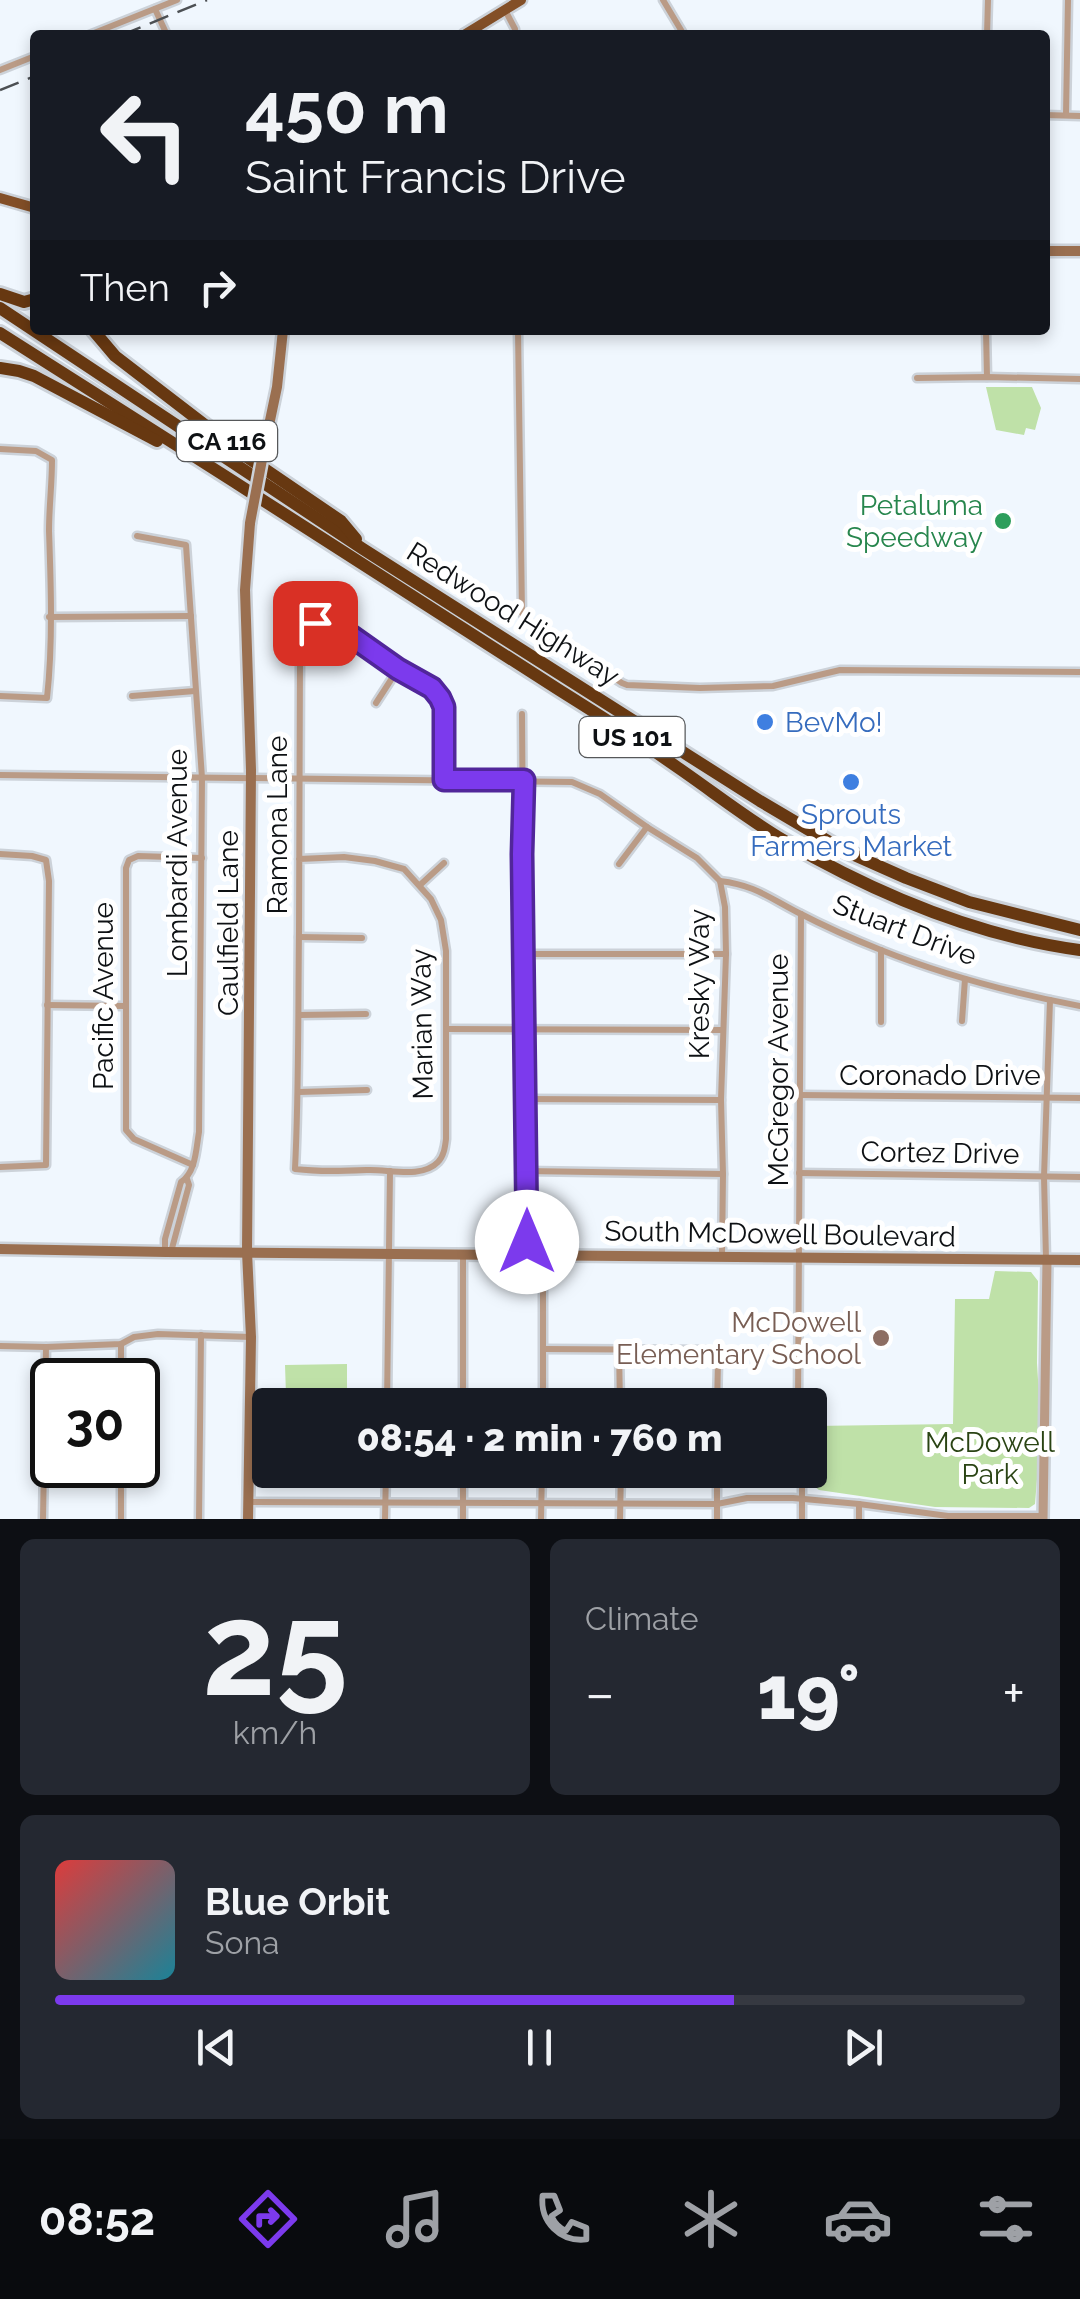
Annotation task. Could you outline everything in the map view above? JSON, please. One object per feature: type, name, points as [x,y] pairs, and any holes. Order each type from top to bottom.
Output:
[{"type":"highway","points":[[0,294],[30,300]]},
{"type":"highway","name":"Redwood Highway","points":[[0,308],[30,328]]},
{"type":"highway","name":"Redwood Highway","points":[[0,333],[656,752],[779,838],[902,899],[1015,938],[1075,952]]},
{"type":"highway","name":"Redwood Highway","points":[[41,335],[364,549],[842,850],[969,902],[1080,930]]},
{"type":"highway","name":"CA 116","points":[[98,335],[115,356],[244,454],[341,521],[364,549]]},
{"type":"highway","name":"CA 116","points":[[0,368],[40,379],[244,486]]},
{"type":"highway","points":[[1040,920],[1080,919]]},
{"type":"main road","points":[[472,30],[521,0]]},
{"type":"main road","points":[[0,198],[30,207]]},
{"type":"main road","points":[[1050,250],[1080,251]]},
{"type":"main road","name":"Caulfield Lane","points":[[248,1519],[251,780],[245,590],[250,524],[277,388],[282,335]]},
{"type":"main road","name":"South McDowell Boulevard","points":[[0,1248],[1080,1260]]},
{"type":"street","points":[[102,30],[177,0]]},
{"type":"street","points":[[663,0],[681,30]]},
{"type":"street","points":[[987,30],[988,0]]},
{"type":"street","points":[[1066,116],[1068,0]]},
{"type":"street","points":[[155,9],[165,30]]},
{"type":"street","points":[[505,10],[515,30]]},
{"type":"street","points":[[0,70],[30,58]]},
{"type":"street","points":[[1050,116],[1080,116]]},
{"type":"street","points":[[518,335],[522,613],[627,685],[773,686],[840,670],[1080,672]]},
{"type":"street","points":[[986,335],[986,377]]},
{"type":"street","points":[[916,378],[1080,378]]},
{"type":"street","points":[[0,449],[36,451],[52,460],[46,698],[0,696]]},
{"type":"street","name":"Lombardi Avenue","points":[[137,536],[186,545],[202,778],[199,1132],[193,1164],[187,1179],[181,1182],[165,1239],[168,1252]]},
{"type":"street","points":[[299,596],[315,623],[337,626],[432,688],[440,698],[444,707],[444,780]]},
{"type":"street","points":[[49,617],[190,616]]},
{"type":"street","name":"Ramona Lane","points":[[315,623],[303,635],[300,654],[299,1092],[295,1169],[390,1170]]},
{"type":"street","points":[[376,703],[398,669]]},
{"type":"street","points":[[132,696],[195,691]]},
{"type":"street","points":[[522,714],[526,1254]]},
{"type":"street","name":"Kresky Way","points":[[0,775],[572,782],[600,794],[697,858],[720,880],[725,907],[722,1256]]},
{"type":"street","points":[[619,864],[647,827]]},
{"type":"street","points":[[0,854],[46,860],[48,881],[46,1165],[0,1168]]},
{"type":"street","name":"Pacific Avenue","points":[[193,1164],[134,1139],[126,1130],[126,868],[128,860],[138,856],[202,858]]},
{"type":"street","points":[[299,859],[344,857],[375,861],[404,870],[420,885],[444,863]]},
{"type":"street","name":"Stuart Drive","points":[[720,880],[745,884],[881,950],[965,979],[1080,1006]]},
{"type":"street","name":"Marian Way","points":[[390,1170],[426,1169],[437,1163],[444,1152],[446,951],[441,920],[432,899],[420,885]]},
{"type":"street","name":"McGregor Avenue","points":[[798,1388],[801,914]]},
{"type":"street","points":[[299,937],[362,938]]},
{"type":"street","points":[[881,950],[881,1022]]},
{"type":"street","points":[[525,954],[726,954]]},
{"type":"street","points":[[962,1021],[965,979]]},
{"type":"street","points":[[248,1502],[717,1504],[747,1498],[803,1499],[948,1516],[1043,1517],[1044,1177],[1050,1000]]},
{"type":"street","points":[[47,1004],[125,1006]]},
{"type":"street","points":[[299,1015],[366,1014]]},
{"type":"street","points":[[447,1029],[722,1030]]},
{"type":"street","points":[[299,1092],[367,1090]]},
{"type":"street","name":"Coronado Drive","points":[[800,1096],[1080,1098]]},
{"type":"street","points":[[524,1099],[721,1100]]},
{"type":"street","points":[[386,1388],[390,1170]]},
{"type":"street","points":[[526,1171],[723,1174]]},
{"type":"street","name":"Cortez Drive","points":[[799,1173],[1080,1177]]},
{"type":"street","points":[[463,1254],[463,1388]]},
{"type":"street","points":[[543,1254],[543,1388]]},
{"type":"street","points":[[0,1346],[121,1344],[134,1337],[158,1334],[251,1337]]},
{"type":"street","points":[[199,1519],[201,1335]]},
{"type":"street","points":[[121,1344],[121,1358]]},
{"type":"street","points":[[44,1519],[46,1347]]},
{"type":"street","points":[[544,1349],[706,1350],[715,1354],[718,1362],[717,1388]]},
{"type":"street","points":[[619,1350],[620,1388]]},
{"type":"street","points":[[121,1488],[121,1519]]},
{"type":"street","points":[[386,1488],[386,1519]]},
{"type":"street","points":[[462,1488],[462,1519]]},
{"type":"street","points":[[541,1519],[542,1488]]},
{"type":"street","points":[[620,1519],[621,1488]]},
{"type":"street","points":[[716,1519],[717,1488]]},
{"type":"street","points":[[802,1519],[803,1488]]},
{"type":"street","points":[[859,1504],[859,1519]]},
{"type":"green space","points":[[986,387],[1032,387],[1041,408],[1035,430],[1026,428],[1024,435],[996,430]]},
{"type":"green space","name":"McDowell Park","points":[[995,1271],[1031,1272],[1038,1281],[1041,1429],[1035,1504],[1029,1508],[935,1507],[816,1488],[827,1488],[827,1426],[953,1424],[955,1299],[989,1299]]},
{"type":"green space","points":[[347,1364],[347,1388],[286,1388],[285,1365]]},
{"type":"railway","points":[[134,30],[207,0]]},
{"type":"railway","points":[[0,90],[30,78]]},
{"type":"place","name":"Petaluma Speedway","points":[[1003,521]]},
{"type":"place","name":"BevMo!","points":[[765,722]]},
{"type":"place","name":"Sprouts Farmers Market","points":[[851,782]]},
{"type":"place","name":"McDowell Elementary School","points":[[881,1338]]},
{"type":"route","points":[[315,623],[337,626],[432,688],[444,707],[444,780],[524,780],[527,1242]]}]
